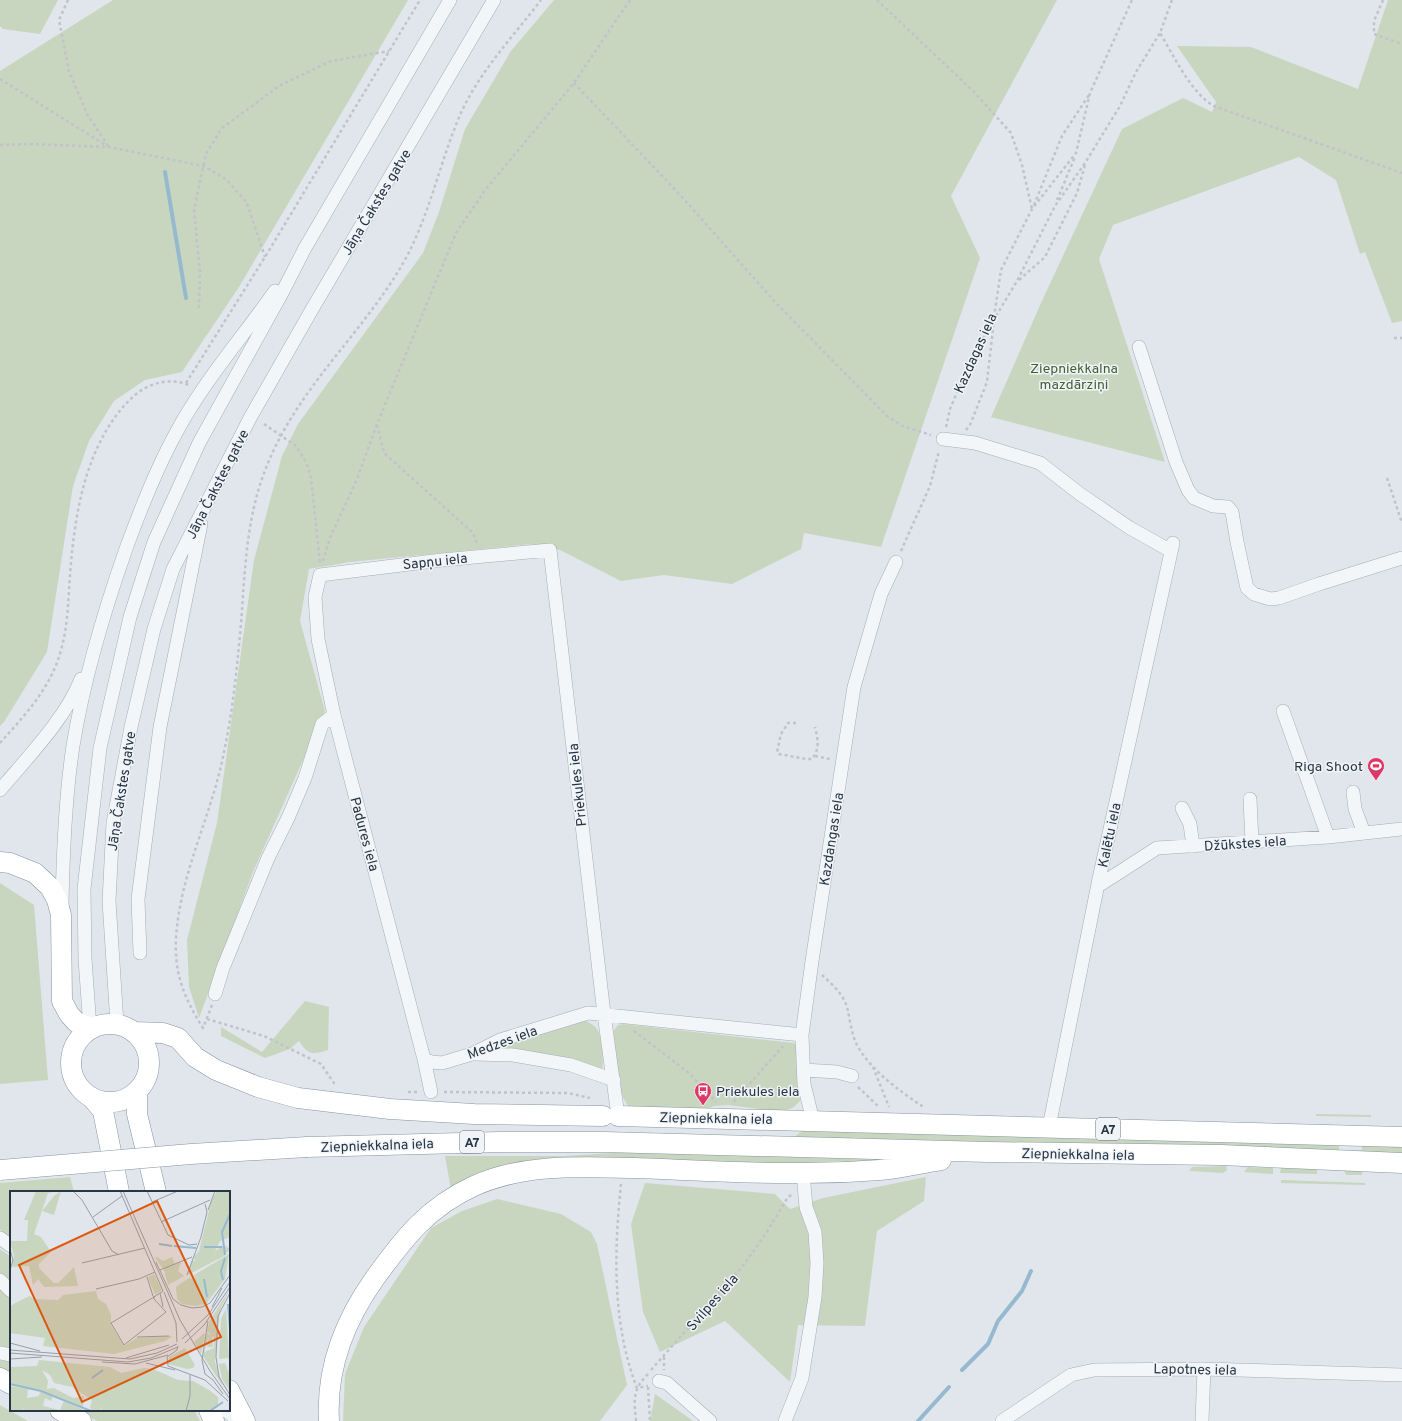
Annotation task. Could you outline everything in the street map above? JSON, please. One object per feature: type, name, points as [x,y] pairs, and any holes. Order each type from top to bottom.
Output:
[{"type":"highway","points":[[0,862],[10,863],[35,873],[50,887],[57,900],[62,915],[62,1001],[69,1014],[76,1022],[90,1028]]},
{"type":"highway","points":[[93,1099],[111,1103],[121,1101],[138,1091],[148,1075],[149,1056],[143,1043],[126,1028],[99,1025],[90,1028],[76,1041],[72,1050],[70,1069],[78,1087],[93,1099],[103,1111],[119,1191]]},
{"type":"highway","name":"Ziepniekkalna iela","points":[[126,1028],[163,1033],[178,1038],[195,1057],[216,1070],[258,1087],[298,1098],[390,1109],[474,1114],[613,1111],[813,1121],[1402,1137]]},
{"type":"highway","points":[[138,1091],[137,1114],[156,1191]]},
{"type":"highway","name":"Ziepniekkalna iela","points":[[754,1146],[813,1121]]},
{"type":"highway","name":"Ziepniekkalna iela","points":[[0,1170],[191,1154],[307,1147],[500,1142],[754,1146],[988,1152],[1221,1155],[1402,1163]]},
{"type":"highway","points":[[329,1421],[329,1400],[333,1370],[341,1341],[353,1312],[365,1292],[400,1244],[431,1212],[452,1197],[474,1186],[513,1173],[555,1167],[623,1168],[804,1183],[988,1152]]},
{"type":"highway","points":[[0,1378],[10,1383]]},
{"type":"highway","points":[[62,1411],[81,1421]]},
{"type":"highway","points":[[226,1411],[245,1421]]},
{"type":"street","name":"Jāņa Čakstes gatve","points":[[90,1028],[85,959],[84,888],[100,748],[130,617],[154,542],[199,443],[283,291],[305,248],[450,0]]},
{"type":"street","name":"Jāņa Čakstes gatve","points":[[126,1028],[109,901],[113,823],[131,727],[154,629],[173,569],[250,418],[311,311],[494,0]]},
{"type":"street","points":[[0,790],[41,741],[76,693],[95,644],[111,591],[143,503],[176,433],[199,394],[257,317],[305,248]]},
{"type":"street","points":[[1139,347],[1176,462],[1188,490],[1194,498],[1213,506],[1228,507],[1232,512],[1236,542],[1247,588],[1254,594],[1270,599],[1279,598],[1402,558]]},
{"type":"street","points":[[942,439],[957,440]]},
{"type":"street","name":"Kalētu iela","points":[[957,440],[975,443],[1040,463],[1130,528],[1172,547],[1098,886],[1049,1127]]},
{"type":"street","points":[[140,953],[138,899],[160,727],[204,510]]},
{"type":"street","name":"Sapņu iela","points":[[320,575],[343,571],[480,556],[550,550]]},
{"type":"street","name":"Priekules iela","points":[[550,550],[608,1014],[614,1080],[613,1111]]},
{"type":"street","name":"Kazdangas iela","points":[[813,1121],[804,1084],[804,1070],[798,1034],[812,965],[854,687],[881,594],[896,562]]},
{"type":"street","name":"Padures iela","points":[[320,575],[315,597],[318,639],[334,715],[424,1059],[431,1092]]},
{"type":"street","points":[[62,915],[62,861],[73,746],[95,644]]},
{"type":"street","points":[[1283,711],[1328,837]]},
{"type":"street","points":[[215,994],[223,968],[268,858],[288,818],[305,778],[322,724],[334,715]]},
{"type":"street","points":[[1353,792],[1355,809],[1364,833]]},
{"type":"street","points":[[1250,799],[1252,842]]},
{"type":"street","points":[[1182,808],[1190,824],[1193,846]]},
{"type":"street","name":"Džūkstes iela","points":[[1098,886],[1157,848],[1328,837],[1402,829]]},
{"type":"street","name":"Medzes iela","points":[[424,1059],[442,1063],[472,1054],[500,1040],[588,1013],[798,1034]]},
{"type":"street","points":[[472,1054],[520,1056],[571,1066],[614,1080]]},
{"type":"street","points":[[804,1070],[837,1072],[852,1076]]},
{"type":"street","points":[[784,1419],[802,1378],[815,1297],[817,1263],[815,1232],[806,1207],[804,1183]]},
{"type":"street","points":[[0,1238],[10,1245]]},
{"type":"street","points":[[0,1280],[10,1290]]},
{"type":"street","points":[[0,1353],[10,1355]]},
{"type":"street","points":[[1202,1421],[1204,1369]]},
{"type":"street","name":"Lapotnes iela","points":[[1002,1421],[1071,1375],[1094,1370],[1204,1369],[1402,1375]]},
{"type":"street","points":[[659,1381],[667,1383],[710,1421]]},
{"type":"street","points":[[224,1411],[239,1421]]},
{"type":"path","points":[[68,0],[59,20],[69,71],[87,114],[109,147]]},
{"type":"path","points":[[186,383],[265,257],[420,0]]},
{"type":"path","points":[[215,994],[203,1028],[183,992],[177,964],[176,939],[179,911],[185,883],[217,782],[225,747],[234,688],[247,540],[254,507],[265,471],[281,434],[313,384],[385,290],[406,258],[419,230],[460,117],[469,98],[508,40],[541,0]]},
{"type":"path","points":[[320,575],[330,538],[357,479],[377,424],[456,233],[486,189],[574,83],[630,0]]},
{"type":"path","points":[[877,0],[974,92],[1011,133],[1022,165],[1032,209]]},
{"type":"path","name":"Kazdagas iela","points":[[896,562],[930,486],[950,408],[965,374],[994,317],[1001,270],[1032,209],[1076,153],[1090,93],[1132,0]]},
{"type":"path","points":[[1055,206],[1085,163],[1120,106],[1136,72],[1160,33],[1172,0]]},
{"type":"path","points":[[1383,0],[1374,20],[1374,34],[1402,44]]},
{"type":"path","points":[[1160,33],[1182,70],[1205,101],[1214,106],[1402,173]]},
{"type":"path","points":[[199,308],[200,273],[194,210],[206,154],[222,128],[279,86],[331,61],[389,51]]},
{"type":"path","points":[[0,79],[109,147]]},
{"type":"path","points":[[574,83],[683,198],[775,302],[888,416],[904,426],[942,439]]},
{"type":"path","points":[[1032,209],[1062,136],[1090,93]]},
{"type":"path","points":[[0,145],[29,144],[109,147],[203,166],[226,179],[247,203],[265,257]]},
{"type":"path","points":[[957,440],[970,425],[988,382],[994,317],[1017,281],[1055,206],[1076,153]]},
{"type":"path","points":[[1017,281],[1045,257],[1077,193],[1085,163]]},
{"type":"path","points":[[1394,338],[1402,338]]},
{"type":"path","points":[[0,743],[38,699],[53,675],[59,657],[67,624],[75,528],[90,468],[99,444],[127,403],[142,389],[158,382],[172,381],[186,383],[194,387]]},
{"type":"path","points":[[264,424],[281,434],[296,446],[306,462],[311,477],[320,556],[320,575]]},
{"type":"path","points":[[377,424],[384,453],[473,533],[480,556]]},
{"type":"path","points":[[1387,478],[1402,523]]},
{"type":"path","points":[[796,723],[788,723],[781,734],[777,752],[779,754],[806,760],[812,759],[816,754],[819,739],[815,727]]},
{"type":"path","points":[[812,965],[834,986],[846,1005],[857,1045],[873,1066],[909,1098],[929,1111]]},
{"type":"path","points":[[608,1014],[689,1073],[716,1102]]},
{"type":"path","points":[[207,1019],[264,1036],[321,1064],[337,1087]]},
{"type":"path","points":[[733,1103],[798,1034]]},
{"type":"path","points":[[873,1066],[890,1109]]},
{"type":"path","points":[[852,1076],[855,1085],[881,1108]]},
{"type":"path","points":[[401,1092],[568,1093],[603,1101],[613,1111]]},
{"type":"path","points":[[708,1102],[722,1102]]},
{"type":"path","points":[[728,1102],[740,1103]]},
{"type":"path","points":[[623,1168],[617,1222],[618,1298],[622,1342],[628,1366],[637,1388],[635,1403],[636,1421]]},
{"type":"path","name":"Svilpes iela","points":[[637,1388],[648,1373],[742,1267],[766,1235],[788,1197],[795,1193],[804,1183]]},
{"type":"path","points":[[648,1373],[650,1421]]},
{"type":"green space","points":[[0,0],[58,0],[40,34],[3,29],[0,26]]},
{"type":"green space","points":[[113,0],[408,0],[239,287],[182,372],[145,380],[114,401],[89,441],[73,486],[47,652],[4,722],[0,726],[0,71]]},
{"type":"green space","points":[[554,0],[1057,0],[951,196],[980,258],[881,547],[804,533],[801,549],[732,584],[664,575],[621,581],[560,550],[532,544],[350,562],[309,569],[300,621],[325,711],[253,872],[199,1018],[189,987],[187,940],[217,823],[254,560],[282,456],[298,424],[423,253],[439,212],[465,129],[511,51]]},
{"type":"green space","name":"Ziepniekkalna mazdārziņi","points":[[1388,0],[1402,0],[1402,321],[1392,323],[1365,252],[1360,254],[1336,180],[1299,157],[1113,225],[1099,259],[1165,462],[991,417],[1041,303],[1122,129],[1183,98],[1212,112],[1216,102],[1177,46],[1251,47],[1358,89]]},
{"type":"green space","points":[[0,883],[34,905],[48,1080],[0,1084]]},
{"type":"green space","points":[[305,1001],[329,1007],[328,1050],[318,1053],[311,1053],[305,1049],[299,1041],[290,1049],[265,1058],[221,1036],[221,1027],[262,1052]]},
{"type":"green space","points":[[583,1020],[589,1022],[599,1032],[603,1062],[602,1071],[496,1048]]},
{"type":"green space","points":[[623,1024],[794,1043],[797,1047],[800,1101],[794,1107],[783,1112],[728,1105],[714,1106],[705,1110],[629,1107],[624,1099],[618,1081],[612,1033],[618,1025]]},
{"type":"green space","points":[[1316,1114],[1371,1115],[1371,1117],[1316,1116]]},
{"type":"green space","points":[[812,1130],[1355,1145],[1339,1145],[1339,1153],[793,1138],[802,1131]]},
{"type":"green space","points":[[1362,1143],[1402,1144],[1402,1154],[1346,1151],[1362,1150]]},
{"type":"green space","points":[[647,1151],[870,1157],[898,1161],[856,1165],[588,1161],[451,1190],[445,1156],[563,1156]]},
{"type":"green space","points":[[1226,1166],[1227,1170],[1223,1173],[1189,1171],[1192,1167]]},
{"type":"green space","points":[[1248,1167],[1273,1168],[1273,1174],[1244,1172]]},
{"type":"green space","points":[[1281,1168],[1317,1169],[1317,1174],[1280,1173]]},
{"type":"green space","points":[[1346,1169],[1362,1170],[1362,1175],[1346,1175],[1344,1171]]},
{"type":"green space","points":[[70,1177],[74,1191],[10,1191],[10,1237],[0,1230],[0,1183]]},
{"type":"green space","points":[[926,1177],[924,1201],[877,1231],[865,1326],[798,1325],[790,1382],[725,1321],[660,1352],[643,1312],[631,1224],[645,1183],[775,1194],[790,1209],[823,1198]]},
{"type":"green space","points":[[1281,1180],[1365,1183],[1365,1185],[1281,1183]]},
{"type":"green space","points":[[497,1199],[561,1214],[591,1232],[597,1244],[627,1385],[600,1421],[343,1421],[345,1374],[364,1327],[431,1228],[462,1211]]},
{"type":"green space","points":[[0,1249],[10,1256],[10,1283],[0,1273]]},
{"type":"green space","points":[[0,1289],[10,1298],[10,1348],[0,1346]]},
{"type":"green space","points":[[0,1360],[10,1362],[10,1374],[0,1369]]},
{"type":"green space","points":[[655,1394],[693,1421],[650,1421]]},
{"type":"green space","points":[[0,1405],[28,1421],[0,1421]]},
{"type":"green space","points":[[79,1411],[195,1411],[200,1421],[97,1421]]},
{"type":"waterway","points":[[165,172],[186,298]]},
{"type":"waterway","points":[[962,1370],[988,1344],[998,1321],[1022,1291],[1031,1271]]},
{"type":"waterway","points":[[918,1421],[949,1387]]},
{"type":"place","name":"Riga Shoot","points":[[1376,781]]},
{"type":"place","name":"Priekules iela","points":[[703,1106]]}]
